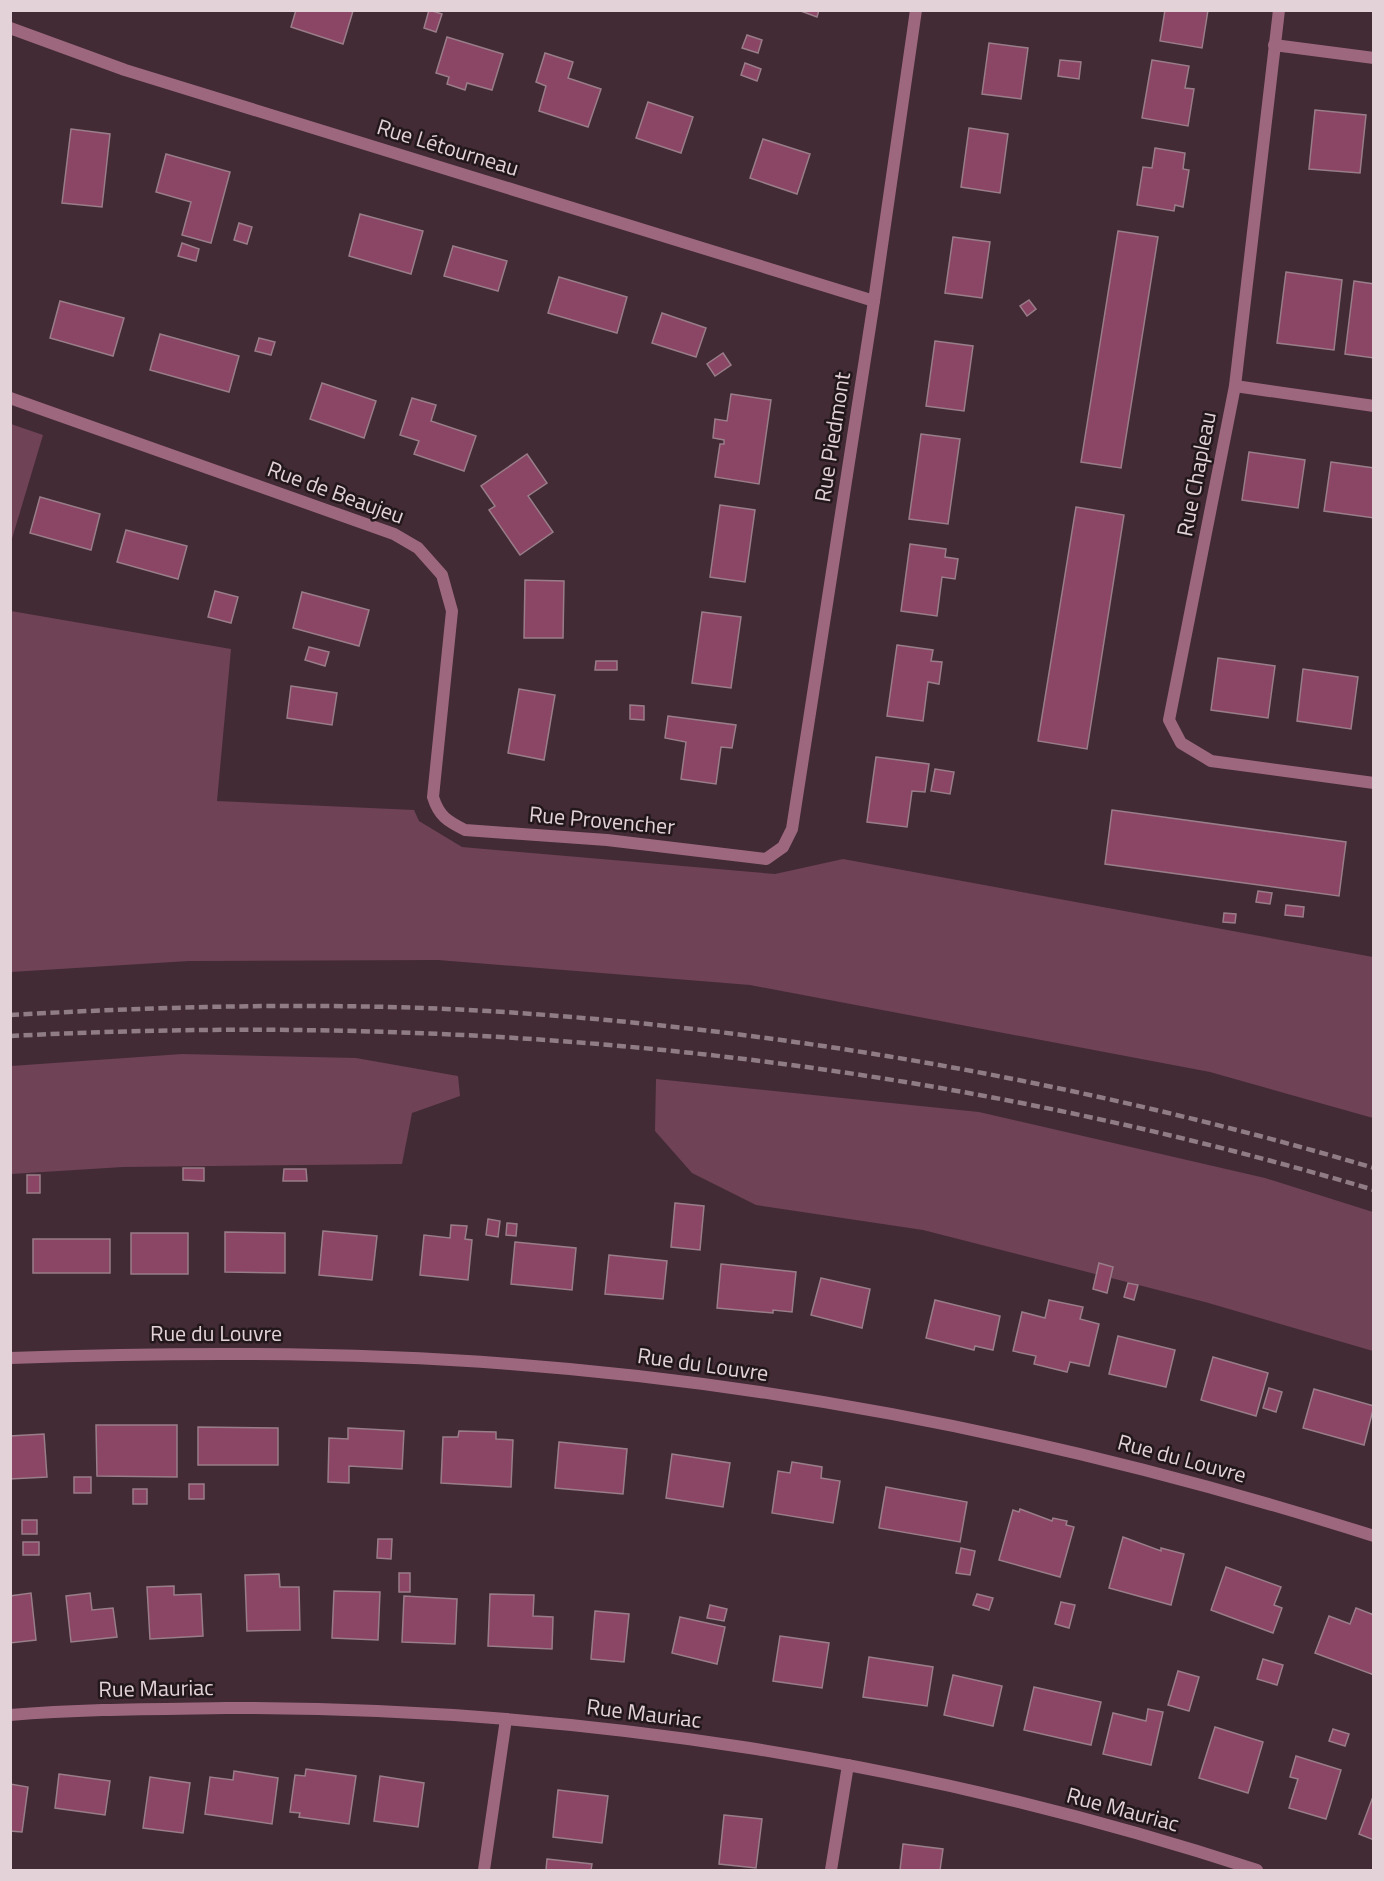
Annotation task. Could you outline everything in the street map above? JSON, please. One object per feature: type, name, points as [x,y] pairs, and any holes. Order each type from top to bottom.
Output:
[{"type":"street","name":"Rue Piedmont","points":[[765,859],[783,847],[792,829],[874,301],[916,10]]},
{"type":"street","name":"Rue Chapleau","points":[[1279,10],[1235,386],[1169,720],[1181,743],[1211,761],[1374,783]]},
{"type":"street","name":"Rue Létourneau","points":[[10,28],[125,70],[874,301]]},
{"type":"street","points":[[1274,45],[1374,58]]},
{"type":"street","points":[[1235,386],[1374,406]]},
{"type":"street","name":"Rue de Beaujeu","points":[[10,398],[394,534],[418,548],[442,575],[452,611],[433,797],[438,814]]},
{"type":"street","name":"Rue Provencher","points":[[438,814],[465,830],[607,840],[765,859]]},
{"type":"street","name":"Rue du Louvre","points":[[10,1358],[188,1353],[377,1357],[509,1364],[722,1387],[929,1421],[1053,1447],[1222,1489],[1374,1536]]},
{"type":"street","name":"Rue Mauriac","points":[[10,1715],[147,1709],[345,1709],[506,1719],[687,1739],[913,1777],[1026,1804],[1257,1870]]},
{"type":"street","points":[[484,1870],[506,1719]]},
{"type":"street","points":[[831,1870],[848,1765]]},
{"type":"shaded area","points":[[10,424],[43,435],[11,542]]},
{"type":"shaded area","points":[[11,611],[231,649],[217,801],[414,810],[419,821],[462,847],[775,874],[843,859],[1373,957],[1373,1118],[1210,1072],[750,985],[438,960],[189,961],[11,972]]},
{"type":"shaded area","points":[[182,1054],[356,1058],[458,1076],[460,1096],[412,1113],[402,1164],[123,1167],[11,1174],[11,1066]]},
{"type":"shaded area","points":[[656,1079],[979,1112],[1265,1178],[1373,1212],[1373,1351],[1205,1302],[923,1230],[756,1205],[692,1173],[655,1131]]},
{"type":"building","points":[[296,10],[353,11],[343,44],[291,27]]},
{"type":"building","points":[[429,10],[442,14],[436,32],[424,28]]},
{"type":"building","points":[[798,10],[819,10],[817,17]]},
{"type":"building","points":[[1165,10],[1208,10],[1202,48],[1160,41]]},
{"type":"building","points":[[747,35],[762,40],[758,53],[742,48]]},
{"type":"building","points":[[447,37],[503,54],[492,90],[467,83],[465,90],[447,84],[449,77],[436,73]]},
{"type":"building","points":[[989,43],[1028,48],[1021,99],[982,94]]},
{"type":"building","points":[[545,53],[573,62],[568,78],[601,89],[588,127],[539,111],[546,86],[536,82]]},
{"type":"building","points":[[1060,60],[1081,62],[1079,79],[1058,76]]},
{"type":"building","points":[[1152,60],[1189,66],[1185,88],[1194,89],[1188,126],[1142,118]]},
{"type":"building","points":[[745,63],[761,69],[757,81],[741,75]]},
{"type":"building","points":[[648,102],[693,117],[681,153],[636,138]]},
{"type":"building","points":[[1315,110],[1366,115],[1360,173],[1309,169]]},
{"type":"building","points":[[969,128],[1008,134],[1000,193],[961,187]]},
{"type":"building","points":[[71,129],[110,134],[102,207],[62,203]]},
{"type":"building","points":[[763,139],[810,154],[797,194],[750,178]]},
{"type":"building","points":[[1155,148],[1185,153],[1183,169],[1189,170],[1183,207],[1175,205],[1174,211],[1137,205],[1143,167],[1152,168]]},
{"type":"building","points":[[166,154],[230,172],[211,243],[182,235],[191,202],[156,192]]},
{"type":"building","points":[[360,214],[423,231],[411,274],[349,256]]},
{"type":"building","points":[[239,223],[252,227],[247,244],[234,240]]},
{"type":"building","points":[[1118,231],[1158,237],[1121,468],[1081,462]]},
{"type":"building","points":[[953,237],[990,242],[982,298],[945,293]]},
{"type":"building","points":[[182,243],[199,249],[196,261],[178,256]]},
{"type":"building","points":[[453,246],[507,261],[498,291],[444,276]]},
{"type":"building","points":[[1286,272],[1342,280],[1334,350],[1277,343]]},
{"type":"building","points":[[559,277],[627,297],[617,333],[548,313]]},
{"type":"building","points":[[1354,281],[1374,284],[1374,358],[1345,354]]},
{"type":"building","points":[[1029,300],[1036,309],[1027,316],[1020,306]]},
{"type":"building","points":[[60,301],[124,318],[113,356],[50,338]]},
{"type":"building","points":[[662,313],[706,328],[696,357],[652,343]]},
{"type":"building","points":[[160,334],[239,356],[229,392],[150,370]]},
{"type":"building","points":[[259,338],[275,342],[271,355],[255,351]]},
{"type":"building","points":[[935,341],[973,346],[964,411],[926,406]]},
{"type":"building","points":[[723,353],[731,365],[715,376],[707,364]]},
{"type":"building","points":[[322,383],[376,401],[364,438],[310,419]]},
{"type":"building","points":[[731,394],[771,400],[759,484],[715,477],[720,444],[724,444],[724,440],[713,438],[715,419],[727,421]]},
{"type":"building","points":[[412,398],[436,405],[431,421],[476,436],[464,471],[414,454],[419,441],[400,435]]},
{"type":"building","points":[[921,434],[960,439],[948,524],[909,519]]},
{"type":"building","points":[[1249,452],[1305,460],[1298,508],[1242,500]]},
{"type":"building","points":[[527,454],[547,483],[528,496],[553,532],[520,555],[489,510],[495,506],[481,486]]},
{"type":"building","points":[[1331,462],[1374,468],[1374,518],[1324,511]]},
{"type":"building","points":[[40,497],[100,514],[91,550],[30,533]]},
{"type":"building","points":[[720,505],[755,510],[745,582],[710,577]]},
{"type":"building","points":[[1076,507],[1124,515],[1087,749],[1038,741]]},
{"type":"building","points":[[126,530],[187,546],[178,579],[117,562]]},
{"type":"building","points":[[910,544],[946,549],[945,557],[958,559],[955,579],[942,577],[937,616],[901,611]]},
{"type":"building","points":[[525,580],[564,581],[563,638],[524,638]]},
{"type":"building","points":[[215,591],[238,597],[231,623],[208,617]]},
{"type":"building","points":[[302,592],[369,610],[359,646],[293,628]]},
{"type":"building","points":[[702,612],[741,617],[731,688],[692,683]]},
{"type":"building","points":[[897,645],[933,650],[931,661],[942,662],[939,684],[928,682],[923,721],[887,716]]},
{"type":"building","points":[[309,647],[329,652],[325,666],[305,660]]},
{"type":"building","points":[[1218,658],[1275,666],[1268,718],[1211,710]]},
{"type":"building","points":[[596,661],[617,661],[617,670],[595,670]]},
{"type":"building","points":[[1303,669],[1358,677],[1351,729],[1297,721]]},
{"type":"building","points":[[291,686],[337,693],[332,725],[287,718]]},
{"type":"building","points":[[519,689],[555,695],[544,760],[508,753]]},
{"type":"building","points":[[630,705],[644,706],[644,720],[630,719]]},
{"type":"building","points":[[668,716],[736,725],[732,748],[721,747],[716,784],[681,779],[686,742],[665,738]]},
{"type":"building","points":[[876,757],[929,764],[925,792],[912,791],[907,827],[867,822]]},
{"type":"building","points":[[935,769],[954,772],[950,794],[931,791]]},
{"type":"building","points":[[1112,810],[1346,842],[1339,896],[1105,864]]},
{"type":"building","points":[[1258,891],[1272,893],[1270,904],[1256,902]]},
{"type":"building","points":[[1286,905],[1304,907],[1303,917],[1285,915]]},
{"type":"building","points":[[1224,913],[1236,914],[1235,923],[1223,922]]},
{"type":"building","points":[[183,1168],[204,1168],[204,1181],[183,1180]]},
{"type":"building","points":[[284,1169],[306,1169],[307,1181],[283,1181]]},
{"type":"building","points":[[27,1175],[40,1175],[40,1193],[27,1193]]},
{"type":"building","points":[[675,1203],[704,1206],[700,1250],[671,1247]]},
{"type":"building","points":[[488,1219],[500,1221],[498,1237],[486,1235]]},
{"type":"building","points":[[507,1223],[517,1224],[516,1236],[506,1235]]},
{"type":"building","points":[[451,1225],[467,1226],[465,1239],[472,1240],[468,1280],[420,1275],[424,1235],[450,1238]]},
{"type":"building","points":[[323,1231],[377,1236],[372,1280],[319,1275]]},
{"type":"building","points":[[225,1232],[285,1233],[285,1273],[225,1272]]},
{"type":"building","points":[[131,1233],[188,1233],[188,1274],[131,1274]]},
{"type":"building","points":[[33,1239],[110,1239],[110,1273],[33,1273]]},
{"type":"building","points":[[515,1242],[576,1248],[572,1290],[511,1284]]},
{"type":"building","points":[[609,1255],[667,1261],[663,1299],[605,1294]]},
{"type":"building","points":[[1099,1263],[1113,1267],[1107,1293],[1093,1289]]},
{"type":"building","points":[[721,1264],[796,1272],[792,1312],[773,1310],[773,1313],[717,1308]]},
{"type":"building","points":[[821,1278],[870,1289],[862,1328],[811,1315]]},
{"type":"building","points":[[1128,1283],[1138,1285],[1134,1300],[1124,1297]]},
{"type":"building","points":[[935,1300],[1000,1316],[993,1350],[975,1346],[974,1350],[926,1338]]},
{"type":"building","points":[[1049,1300],[1083,1307],[1080,1319],[1099,1324],[1089,1366],[1070,1362],[1067,1372],[1034,1364],[1036,1356],[1013,1351],[1022,1312],[1045,1318]]},
{"type":"building","points":[[1118,1336],[1175,1350],[1166,1387],[1109,1374]]},
{"type":"building","points":[[1213,1357],[1268,1373],[1256,1416],[1201,1400]]},
{"type":"building","points":[[1269,1388],[1282,1392],[1276,1412],[1263,1408]]},
{"type":"building","points":[[1314,1389],[1374,1406],[1364,1445],[1303,1428]]},
{"type":"building","points":[[96,1425],[177,1425],[177,1477],[97,1476]]},
{"type":"building","points":[[198,1427],[278,1428],[278,1465],[198,1465]]},
{"type":"building","points":[[348,1428],[404,1431],[402,1469],[349,1466],[349,1483],[328,1482],[329,1438],[348,1439]]},
{"type":"building","points":[[459,1431],[496,1432],[496,1439],[513,1440],[511,1487],[441,1483],[443,1437],[458,1437]]},
{"type":"building","points":[[44,1434],[47,1477],[10,1479],[10,1436]]},
{"type":"building","points":[[559,1442],[627,1449],[623,1494],[555,1488]]},
{"type":"building","points":[[672,1454],[730,1463],[723,1507],[666,1498]]},
{"type":"building","points":[[792,1462],[822,1467],[821,1478],[840,1481],[833,1523],[772,1513],[778,1471],[790,1473]]},
{"type":"building","points":[[74,1477],[91,1477],[91,1493],[74,1493]]},
{"type":"building","points":[[189,1484],[204,1484],[204,1499],[189,1499]]},
{"type":"building","points":[[886,1487],[967,1502],[960,1542],[879,1528]]},
{"type":"building","points":[[133,1489],[147,1489],[147,1504],[133,1504]]},
{"type":"building","points":[[1020,1509],[1052,1521],[1053,1518],[1067,1521],[1066,1525],[1074,1527],[1060,1577],[999,1560],[1013,1510],[1019,1512]]},
{"type":"building","points":[[22,1520],[37,1520],[37,1534],[22,1534]]},
{"type":"building","points":[[1123,1537],[1161,1551],[1161,1548],[1184,1554],[1171,1605],[1109,1588]]},
{"type":"building","points":[[378,1539],[392,1539],[391,1559],[377,1558]]},
{"type":"building","points":[[23,1542],[39,1542],[39,1555],[23,1555]]},
{"type":"building","points":[[961,1548],[975,1551],[970,1575],[956,1573]]},
{"type":"building","points":[[1226,1567],[1281,1587],[1274,1605],[1282,1608],[1273,1633],[1211,1610]]},
{"type":"building","points":[[399,1573],[410,1573],[410,1592],[399,1592]]},
{"type":"building","points":[[279,1574],[280,1587],[299,1587],[300,1630],[247,1631],[245,1575]]},
{"type":"building","points":[[174,1586],[174,1595],[201,1594],[203,1636],[150,1639],[147,1587]]},
{"type":"building","points":[[334,1591],[380,1592],[378,1640],[332,1638]]},
{"type":"building","points":[[31,1593],[36,1640],[10,1643],[10,1596]]},
{"type":"building","points":[[90,1593],[92,1610],[113,1608],[117,1637],[71,1642],[66,1596]]},
{"type":"building","points":[[490,1594],[534,1595],[533,1616],[553,1617],[552,1649],[488,1646]]},
{"type":"building","points":[[977,1594],[993,1598],[989,1610],[973,1605]]},
{"type":"building","points":[[404,1596],[457,1599],[455,1644],[402,1642]]},
{"type":"building","points":[[1061,1602],[1075,1605],[1069,1628],[1055,1624]]},
{"type":"building","points":[[710,1605],[727,1609],[724,1621],[707,1618]]},
{"type":"building","points":[[1356,1608],[1374,1615],[1374,1675],[1315,1653],[1329,1616],[1350,1624]]},
{"type":"building","points":[[595,1611],[629,1614],[624,1662],[591,1659]]},
{"type":"building","points":[[680,1617],[725,1627],[717,1664],[672,1653]]},
{"type":"building","points":[[780,1636],[829,1643],[822,1688],[773,1681]]},
{"type":"building","points":[[869,1657],[933,1667],[927,1706],[863,1697]]},
{"type":"building","points":[[1263,1659],[1283,1665],[1277,1685],[1257,1679]]},
{"type":"building","points":[[1178,1671],[1199,1677],[1189,1711],[1168,1705]]},
{"type":"building","points":[[953,1675],[1002,1686],[993,1726],[944,1715]]},
{"type":"building","points":[[1034,1687],[1101,1702],[1091,1745],[1024,1730]]},
{"type":"building","points":[[1148,1709],[1163,1712],[1151,1765],[1103,1754],[1113,1713],[1146,1721]]},
{"type":"building","points":[[1215,1727],[1263,1742],[1248,1793],[1199,1778]]},
{"type":"building","points":[[1333,1729],[1349,1734],[1345,1746],[1329,1741]]},
{"type":"building","points":[[1296,1756],[1341,1770],[1326,1819],[1289,1808],[1298,1779],[1290,1777]]},
{"type":"building","points":[[306,1769],[356,1776],[349,1824],[299,1817],[300,1813],[290,1812],[295,1775],[305,1776]]},
{"type":"building","points":[[234,1771],[278,1778],[272,1824],[205,1814],[210,1777],[233,1780]]},
{"type":"building","points":[[59,1774],[110,1781],[105,1815],[55,1808]]},
{"type":"building","points":[[380,1776],[424,1783],[418,1827],[374,1821]]},
{"type":"building","points":[[150,1777],[190,1783],[183,1833],[143,1828]]},
{"type":"building","points":[[10,1784],[28,1787],[22,1832],[10,1831]]},
{"type":"building","points":[[558,1790],[608,1796],[602,1843],[553,1837]]},
{"type":"building","points":[[1374,1794],[1374,1840],[1359,1834]]},
{"type":"building","points":[[724,1815],[762,1819],[756,1868],[719,1864]]},
{"type":"building","points":[[903,1844],[943,1849],[940,1870],[900,1870]]},
{"type":"building","points":[[547,1859],[592,1864],[591,1870],[546,1870]]},
{"type":"railway","points":[[10,1015],[189,1007],[428,1008],[600,1019],[712,1031],[936,1064],[1046,1086],[1157,1110],[1374,1168]]},
{"type":"railway","points":[[10,1036],[185,1030],[358,1031],[529,1039],[699,1054],[868,1076],[1037,1106],[1205,1144],[1374,1190]]}]
